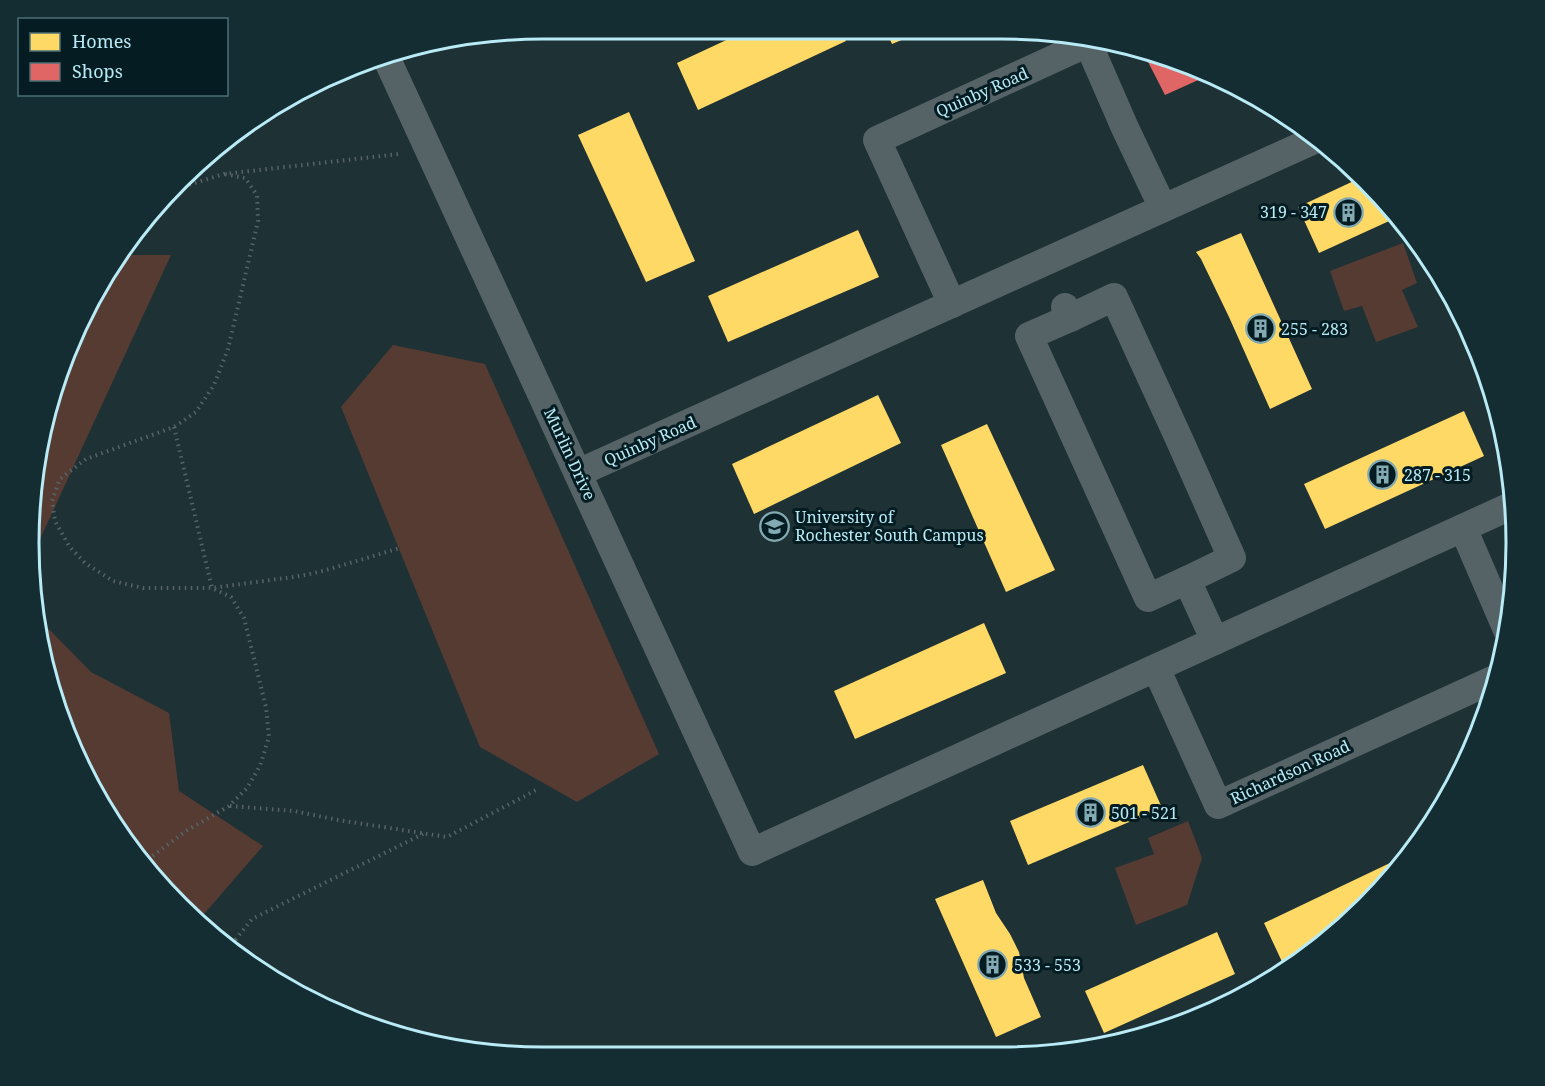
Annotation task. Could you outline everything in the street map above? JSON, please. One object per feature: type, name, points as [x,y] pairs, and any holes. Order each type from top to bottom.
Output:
[{"type":"street","name":"Quinby Road","points":[[952,304],[876,140],[1082,46]]},
{"type":"street","name":"Quinby Road","points":[[1090,47],[1163,208]]},
{"type":"street","name":"Murlin Drive","points":[[389,63],[752,852],[1156,668]]},
{"type":"street","name":"Quinby Road","points":[[578,473],[1308,143]]},
{"type":"street","points":[[1114,297],[1180,441],[1232,558],[1187,580],[1148,598],[1029,336],[1068,313],[1114,297]]},
{"type":"street","points":[[1156,668],[1505,510]]},
{"type":"street","points":[[1463,528],[1501,616]]},
{"type":"street","points":[[1187,580],[1215,641]]},
{"type":"street","name":"Richardson Road","points":[[1156,668],[1218,805],[1486,682]]},
{"type":"path","points":[[189,185],[224,174],[429,150]]},
{"type":"path","points":[[224,174],[245,178],[257,195],[258,221],[228,349],[214,385],[196,412],[174,427],[86,459],[60,479],[52,501],[55,521],[69,546],[85,564],[113,580],[143,588],[212,588],[300,576],[400,548]]},
{"type":"path","points":[[174,427],[212,588]]},
{"type":"path","points":[[150,858],[186,831],[229,806],[247,788],[260,766],[269,737],[266,707],[244,618],[231,597],[212,588]]},
{"type":"path","points":[[229,806],[294,811],[447,837],[538,789]]},
{"type":"path","points":[[234,941],[252,919],[423,834]]},
{"type":"shaded area","points":[[1403,243],[1417,283],[1402,290],[1418,327],[1376,342],[1362,306],[1344,311],[1330,271]]},
{"type":"shaded area","points":[[130,255],[171,255],[39,541],[43,477],[49,445],[56,413],[77,350],[107,291]]},
{"type":"shaded area","points":[[393,345],[485,364],[659,754],[577,802],[480,747],[341,407]]},
{"type":"shaded area","points":[[46,626],[91,672],[169,713],[179,791],[263,846],[203,915],[187,899],[143,850],[124,823],[91,766],[66,705],[56,673]]},
{"type":"shaded area","points":[[1188,821],[1202,858],[1187,905],[1136,925],[1115,868],[1154,854],[1148,838]]},
{"type":"building: Homes","points":[[729,39],[845,39],[846,41],[698,110],[677,63]]},
{"type":"building: Homes","points":[[890,39],[904,39],[892,44]]},
{"type":"building: Homes","points":[[629,112],[695,261],[646,282],[578,135]]},
{"type":"building: Homes","name":"319 - 347","points":[[1352,182],[1389,221],[1319,253],[1298,207]]},
{"type":"building: Homes","points":[[858,230],[879,277],[728,342],[708,296]]},
{"type":"building: Homes","name":"255 - 283","points":[[1241,233],[1312,389],[1270,409],[1229,317],[1196,252]]},
{"type":"building: Homes","points":[[878,395],[901,443],[754,514],[732,464]]},
{"type":"building: Homes","name":"287 - 315","points":[[1464,411],[1484,456],[1325,529],[1304,484]]},
{"type":"building: Homes","points":[[987,424],[1055,570],[1006,592],[941,445]]},
{"type":"building: Homes","points":[[984,623],[1006,673],[855,739],[834,691]]},
{"type":"building: Homes","name":"501 - 521","points":[[1143,765],[1162,808],[1028,865],[1010,821]]},
{"type":"building: Homes","points":[[1392,862],[1334,922],[1282,962],[1264,923]]},
{"type":"building: Homes","name":"533 - 553","points":[[983,880],[996,913],[1019,952],[1024,978],[1041,1017],[996,1037],[935,899]]},
{"type":"building: Homes","points":[[1217,932],[1235,974],[1104,1033],[1085,991]]},
{"type":"building: Shops","points":[[1148,61],[1200,79],[1165,95]]},
{"type":"place","name":"319 - 347","points":[[1348,212]]},
{"type":"place","name":"255 - 283","points":[[1260,329]]},
{"type":"place","name":"287 - 315","points":[[1383,475]]},
{"type":"place","name":"University of Rochester South Campus","points":[[774,526]]},
{"type":"place","name":"501 - 521","points":[[1090,813]]},
{"type":"place","name":"533 - 553","points":[[993,965]]}]
